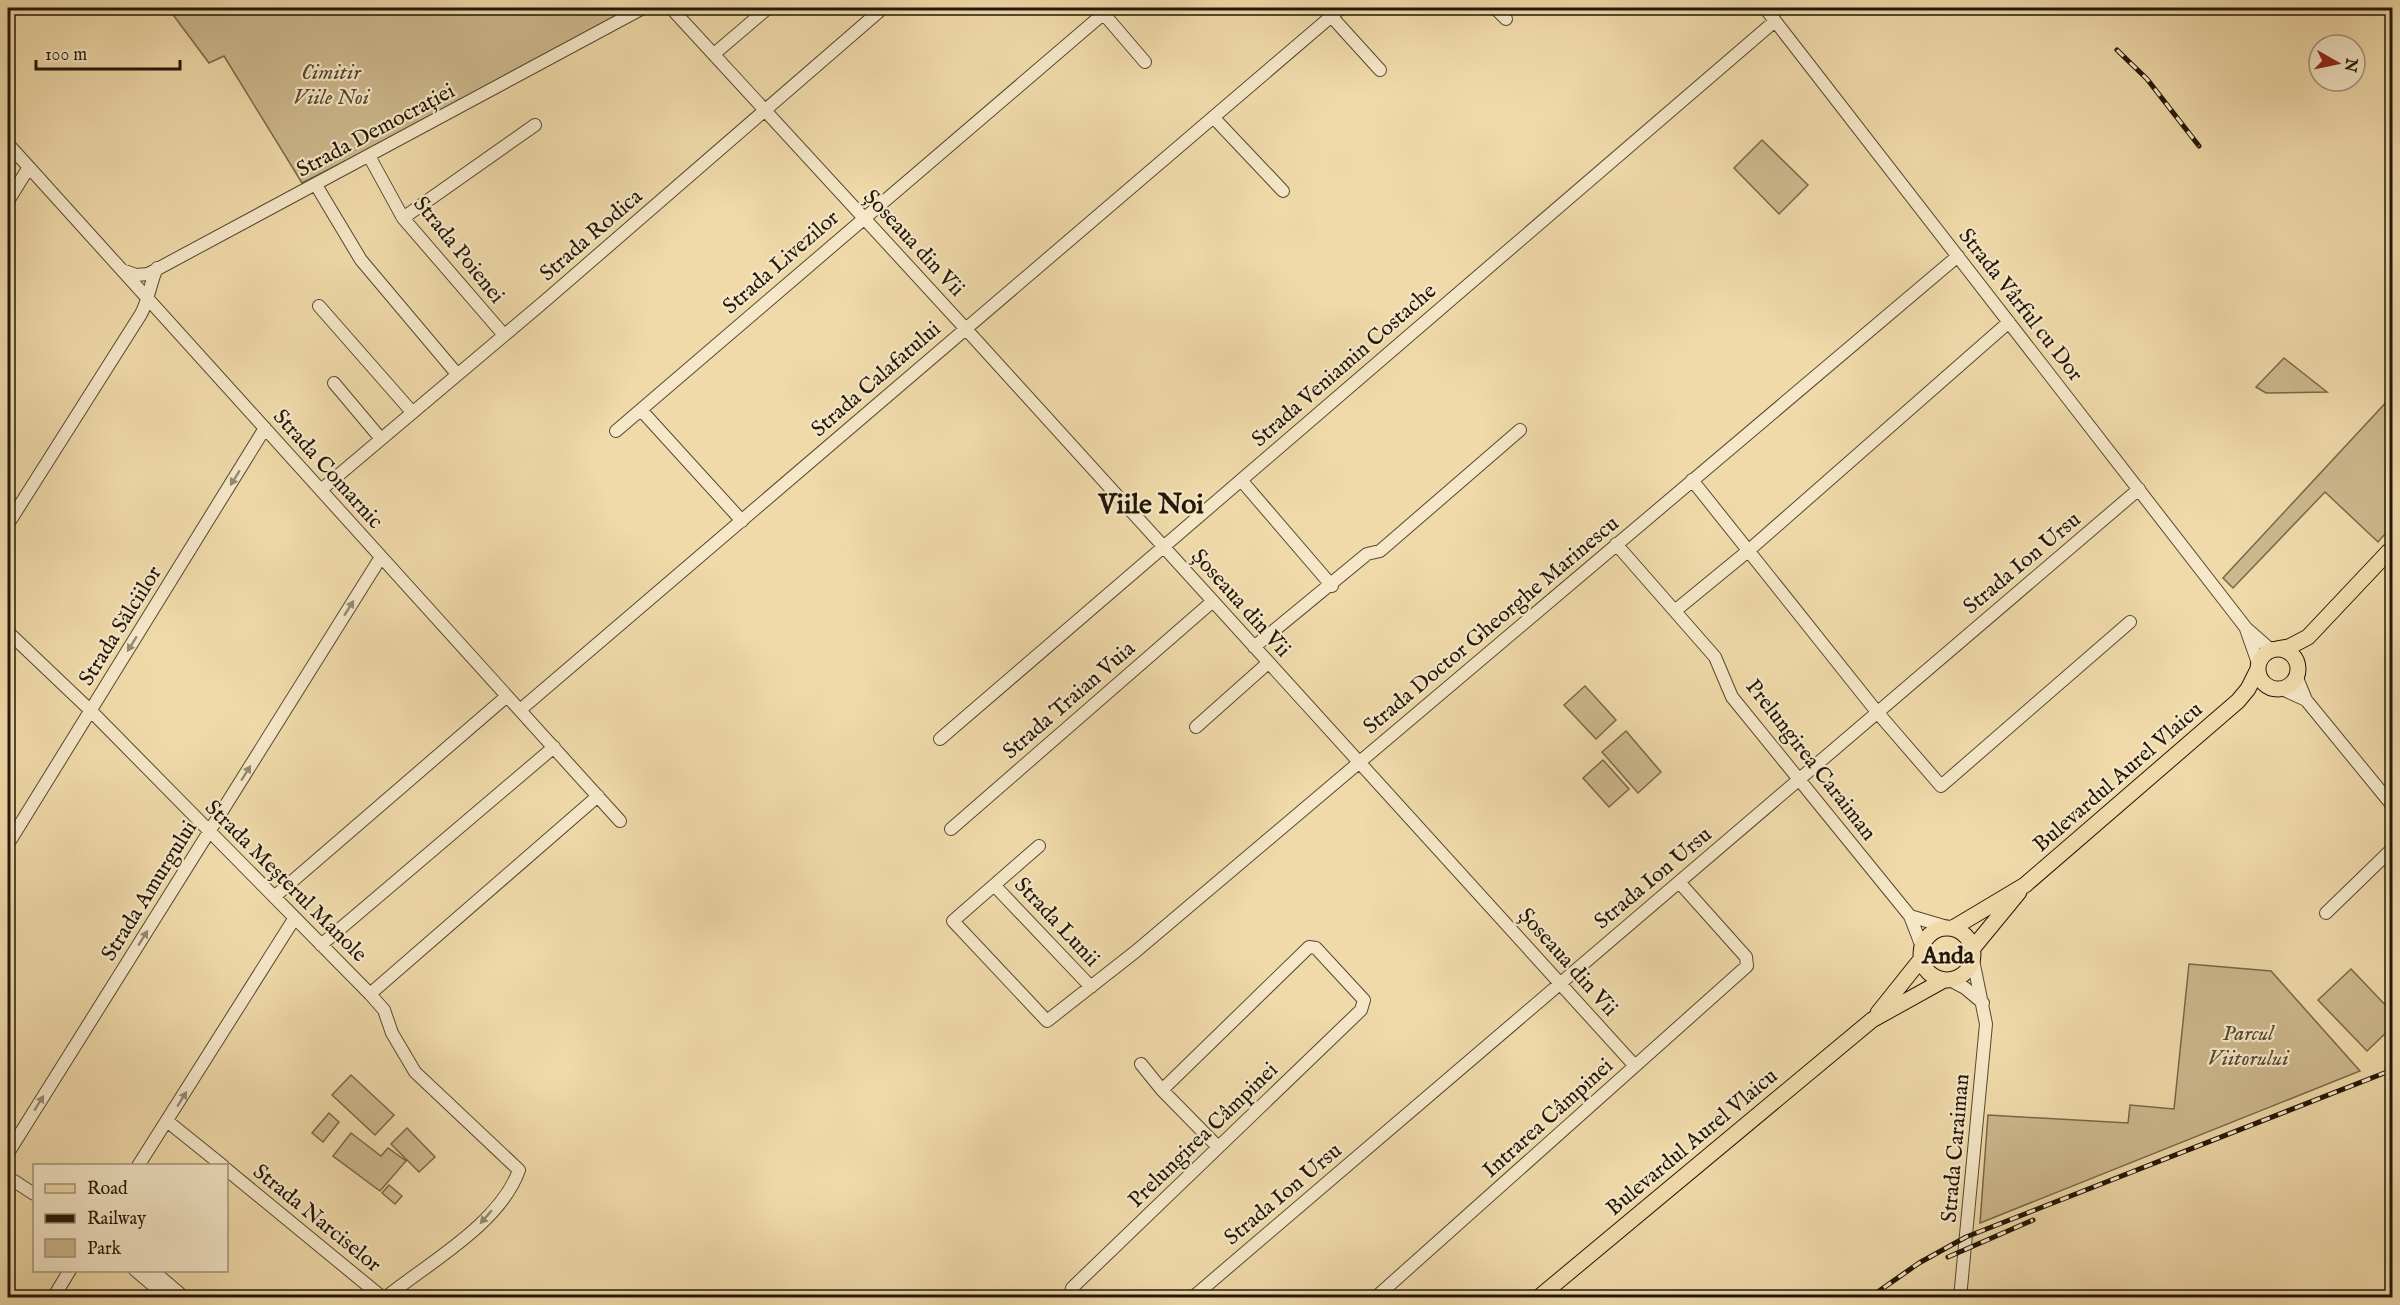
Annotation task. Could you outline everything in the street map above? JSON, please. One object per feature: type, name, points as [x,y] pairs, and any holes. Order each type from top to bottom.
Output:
[{"type":"main road","points":[[2308,637],[2293,683],[2277,689],[2262,682],[2258,666],[2261,657],[2274,649],[2289,647],[2308,637],[2392,548]]},
{"type":"main road","points":[[2274,649],[2291,653],[2298,671]]},
{"type":"main road","name":"Bulevardul Aurel Vlaicu","points":[[1950,928],[2025,885],[2238,701],[2248,689],[2258,666]]},
{"type":"main road","name":"Bulevardul Aurel Vlaicu","points":[[2238,701],[2277,689]]},
{"type":"main road","name":"Bulevardul Aurel Vlaicu","points":[[1973,954],[2025,885]]},
{"type":"main road","points":[[1950,928],[1962,932],[1968,938],[1973,954],[1963,975],[1947,980],[1930,973],[1922,952],[1930,934],[1950,928]]},
{"type":"main road","name":"Bulevardul Aurel Vlaicu","points":[[1872,1020],[1922,952]]},
{"type":"main road","name":"Bulevardul Aurel Vlaicu","points":[[1538,1298],[1872,1020],[1947,980]]},
{"type":"street","name":"Strada Democrației","points":[[120,269],[136,275],[148,274],[643,8]]},
{"type":"street","name":"Șoseaua din Vii","points":[[671,8],[1164,546],[1635,1066]]},
{"type":"street","points":[[714,54],[768,8]]},
{"type":"street","name":"Strada Rodica","points":[[322,489],[883,8]]},
{"type":"street","points":[[1495,8],[1506,20]]},
{"type":"street","name":"Strada Vârful cu Dor","points":[[1765,8],[2246,628],[2274,649]]},
{"type":"street","points":[[1107,9],[1145,62]]},
{"type":"street","name":"Strada Livezilor","points":[[616,431],[1107,9]]},
{"type":"street","points":[[1336,12],[1380,70]]},
{"type":"street","name":"Strada Calafatului","points":[[520,710],[1336,12]]},
{"type":"street","name":"Strada Veniamin Costache","points":[[940,740],[1775,21]]},
{"type":"street","points":[[1213,117],[1283,191]]},
{"type":"street","points":[[403,218],[535,125]]},
{"type":"street","name":"Strada Comarnic","points":[[8,144],[620,821]]},
{"type":"street","name":"Strada Poienei","points":[[369,156],[403,218],[504,335]]},
{"type":"street","points":[[8,201],[29,167]]},
{"type":"street","points":[[316,184],[361,260],[457,374]]},
{"type":"street","name":"Strada Doctor Gheorghe Marinescu","points":[[994,885],[953,921],[1047,1021],[1091,987],[1360,762],[1958,256]]},
{"type":"street","points":[[8,524],[148,301],[157,268]]},
{"type":"street","points":[[319,306],[412,412]]},
{"type":"street","points":[[1676,610],[1748,551],[2010,322]]},
{"type":"street","points":[[334,383],[381,439]]},
{"type":"street","points":[[641,410],[742,521]]},
{"type":"street","name":"Strada Sălciilor","points":[[8,844],[266,428]]},
{"type":"street","points":[[1254,647],[1368,555],[1380,551],[1520,430]]},
{"type":"street","points":[[1241,480],[1332,586]]},
{"type":"street","points":[[1692,480],[1877,712],[1941,786],[2130,622]]},
{"type":"street","name":"Strada Ion Ursu","points":[[1192,1298],[2139,489]]},
{"type":"street","name":"Prelungirea Caraiman","points":[[1616,544],[1715,657],[1732,697],[1910,916],[1922,952]]},
{"type":"street","name":"Strada Amurgului","points":[[8,1153],[381,557]]},
{"type":"street","name":"Strada Traian Vuia","points":[[951,829],[1213,601]]},
{"type":"street","name":"Strada Vârful cu Dor","points":[[2246,628],[2258,666]]},
{"type":"street","name":"Strada Meșterul Manole","points":[[8,632],[90,711],[370,994],[384,1010],[392,1033],[416,1072],[519,1170],[514,1185],[481,1224],[384,1298]]},
{"type":"street","points":[[1196,727],[1268,663]]},
{"type":"street","points":[[2298,671],[2306,700],[2392,805]]},
{"type":"street","points":[[2277,689],[2306,700]]},
{"type":"street","points":[[274,897],[507,696]]},
{"type":"street","points":[[321,945],[554,747]]},
{"type":"street","points":[[370,994],[598,796]]},
{"type":"street","points":[[994,885],[1039,846]]},
{"type":"street","points":[[2326,913],[2392,849]]},
{"type":"street","name":"Intrarea Câmpinei","points":[[1375,1298],[1747,966],[1746,957],[1679,882]]},
{"type":"street","name":"Strada Lunii","points":[[994,885],[1091,987]]},
{"type":"street","points":[[1910,916],[1950,928]]},
{"type":"street","points":[[139,1164],[294,919]]},
{"type":"street","name":"Prelungirea Câmpinei","points":[[1070,1298],[1072,1288],[1361,1010],[1364,1000],[1316,948],[1309,947],[1162,1090]]},
{"type":"street","name":"Strada Caraiman","points":[[1960,1298],[1986,1024],[1973,954]]},
{"type":"street","points":[[1947,980],[1965,988],[1983,1003]]},
{"type":"street","points":[[1141,1064],[1162,1090],[1218,1147]]},
{"type":"street","name":"Strada Narciselor","points":[[167,1121],[221,1164]]},
{"type":"street","name":"Strada Narciselor","points":[[228,1171],[384,1298]]},
{"type":"street","points":[[8,1178],[33,1193]]},
{"type":"street","points":[[53,1298],[69,1272]]},
{"type":"street","points":[[137,1272],[168,1298]]},
{"type":"street","points":[[154,1272],[185,1298]]},
{"type":"green space","name":"Cimitir Viile Noi","points":[[168,8],[631,8],[405,131],[302,183],[224,56],[209,63]]},
{"type":"green space","points":[[1762,140],[1808,185],[1779,214],[1734,168]]},
{"type":"green space","points":[[2284,358],[2327,392],[2266,393],[2256,387]]},
{"type":"green space","points":[[2392,396],[2392,526],[2378,542],[2325,492],[2233,588],[2223,578]]},
{"type":"green space","points":[[1585,686],[1616,720],[1596,739],[1564,705]]},
{"type":"green space","points":[[1626,731],[1661,772],[1638,793],[1602,752]]},
{"type":"green space","points":[[1603,760],[1629,789],[1609,807],[1583,778]]},
{"type":"green space","name":"Parcul Viitorului","points":[[2189,964],[2271,971],[2360,1071],[1980,1223],[1988,1115],[2128,1123],[2130,1105],[2174,1109]]},
{"type":"green space","points":[[2351,969],[2392,1012],[2392,1027],[2367,1051],[2318,1000]]},
{"type":"green space","points":[[351,1075],[394,1115],[375,1135],[332,1095]]},
{"type":"green space","points":[[329,1113],[339,1122],[323,1142],[312,1133]]},
{"type":"green space","points":[[407,1128],[435,1157],[419,1172],[391,1144]]},
{"type":"green space","points":[[351,1133],[381,1156],[388,1148],[406,1161],[380,1191],[333,1156]]},
{"type":"green space","points":[[389,1185],[402,1196],[395,1204],[382,1193]]},
{"type":"railway","points":[[2117,50],[2147,79],[2199,146]]},
{"type":"railway","points":[[1869,1298],[1919,1263],[1966,1237],[2392,1070]]},
{"type":"railway","points":[[1948,1257],[2033,1220]]},
{"type":"district","name":"Viile Noi","points":[[1151,503]]},
{"type":"district","name":"Anda","points":[[1948,955]]}]
